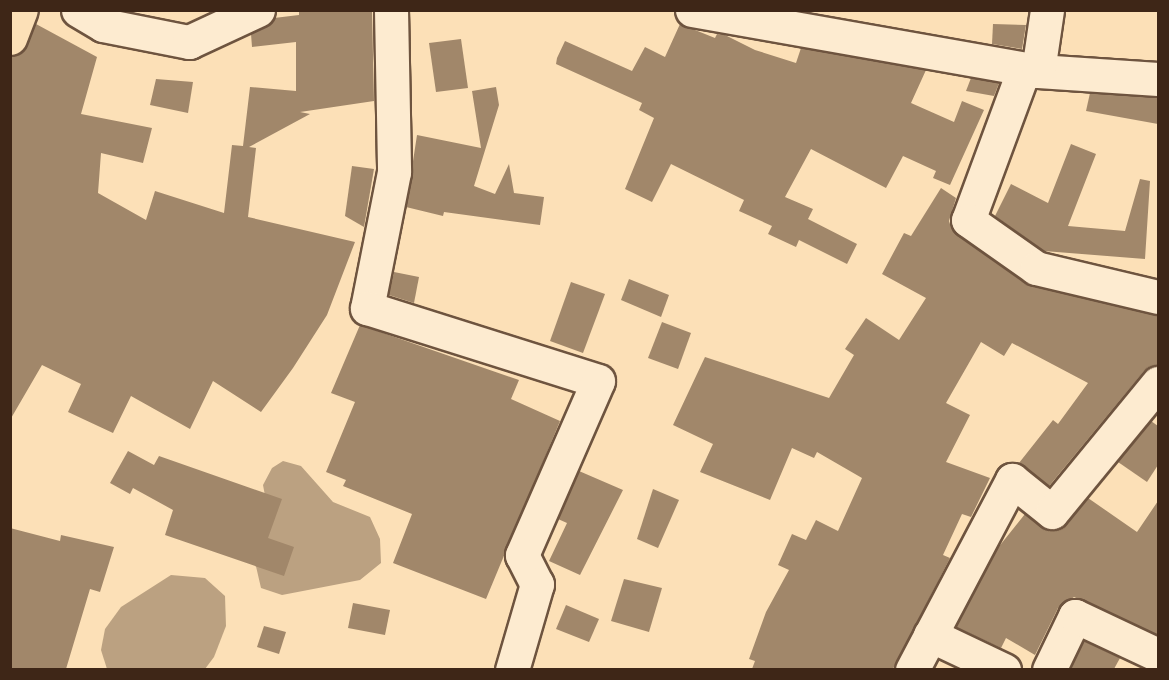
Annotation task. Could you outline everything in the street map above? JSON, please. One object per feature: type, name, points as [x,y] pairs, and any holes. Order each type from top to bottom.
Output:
[{"type":"main road","points":[[10,38],[21,10]]},
{"type":"street","points":[[78,10],[103,25],[189,42],[258,10]]},
{"type":"street","points":[[391,10],[394,171],[367,308],[598,381],[522,555],[537,584],[512,669]]},
{"type":"street","points":[[692,10],[1031,70],[1158,79]]},
{"type":"street","points":[[1047,10],[1031,70],[968,220],[1036,268],[1158,297]]},
{"type":"street","points":[[912,669],[1012,480],[1052,512],[1158,383]]},
{"type":"street","points":[[1049,669],[1074,616],[1158,655]]},
{"type":"street","points":[[930,635],[1005,669]]},
{"type":"shaded area","points":[[283,461],[301,466],[333,502],[370,517],[380,539],[381,563],[360,580],[282,595],[261,588],[255,562],[266,501],[263,485],[272,468]]},
{"type":"shaded area","points":[[171,575],[205,578],[225,596],[226,626],[214,657],[205,669],[107,669],[101,650],[105,629],[121,607]]},
{"type":"building","points":[[299,10],[372,10],[374,101],[300,112],[310,114],[249,147],[256,148],[248,217],[355,242],[327,315],[293,368],[261,412],[213,381],[190,429],[131,396],[113,433],[68,412],[81,384],[42,365],[10,420],[10,56],[22,52],[36,24],[97,57],[81,114],[152,128],[143,163],[101,153],[98,193],[146,220],[155,191],[224,213],[232,145],[243,146],[250,87],[296,91],[296,42],[252,47],[251,34],[274,18],[299,15]]},
{"type":"building","points":[[680,24],[715,38],[717,34],[725,35],[755,50],[796,63],[801,48],[926,70],[911,103],[954,122],[962,101],[984,110],[950,185],[933,178],[936,171],[903,156],[886,188],[811,149],[785,197],[813,209],[808,219],[857,244],[847,264],[799,240],[796,247],[768,234],[772,226],[739,211],[744,200],[671,164],[652,202],[625,189],[654,118],[639,110],[642,103],[556,64],[557,58],[565,41],[632,71],[645,47],[665,57]]},
{"type":"building","points":[[993,24],[1026,25],[1022,49],[992,44]]},
{"type":"building","points":[[461,39],[468,88],[436,92],[429,43]]},
{"type":"building","points":[[971,78],[999,83],[994,96],[966,91]]},
{"type":"building","points":[[156,79],[193,82],[188,113],[150,105]]},
{"type":"building","points":[[496,87],[499,105],[474,186],[495,194],[509,164],[514,193],[544,197],[540,225],[444,212],[443,216],[406,207],[417,135],[481,148],[472,91]]},
{"type":"building","points":[[1090,93],[1158,97],[1158,124],[1086,111]]},
{"type":"building","points":[[1071,144],[1096,154],[1068,226],[1125,231],[1140,179],[1150,181],[1145,259],[1044,251],[995,216],[1011,184],[1048,203]]},
{"type":"building","points":[[352,166],[374,169],[364,227],[345,216]]},
{"type":"building","points":[[941,188],[956,198],[949,221],[952,230],[1025,283],[1158,315],[1158,365],[1144,371],[1049,486],[1019,463],[1053,420],[1058,424],[1088,383],[1012,343],[1004,356],[981,342],[946,403],[970,415],[946,462],[990,478],[971,517],[962,514],[943,555],[950,558],[893,669],[752,669],[755,661],[749,659],[766,612],[789,570],[778,565],[792,534],[806,540],[816,520],[838,531],[862,478],[817,452],[814,458],[792,448],[770,500],[700,472],[713,444],[673,425],[705,357],[829,398],[854,355],[845,349],[866,318],[899,340],[926,298],[882,274],[904,233],[911,236]]},
{"type":"building","points":[[394,272],[419,277],[414,303],[389,295]]},
{"type":"building","points":[[629,279],[669,295],[661,317],[621,300]]},
{"type":"building","points":[[571,282],[605,294],[583,353],[550,341]]},
{"type":"building","points":[[662,322],[691,333],[678,369],[648,358]]},
{"type":"building","points":[[360,325],[519,380],[511,399],[560,421],[486,599],[393,563],[412,514],[343,486],[346,480],[326,472],[355,402],[331,393]]},
{"type":"building","points":[[1151,421],[1158,426],[1158,465],[1147,482],[1118,462]]},
{"type":"building","points":[[128,451],[154,465],[159,456],[282,499],[268,538],[294,547],[284,576],[165,535],[173,510],[133,488],[130,494],[110,483]]},
{"type":"building","points":[[579,471],[623,490],[580,575],[549,561],[567,523],[558,519]]},
{"type":"building","points":[[653,489],[679,500],[658,548],[637,539]]},
{"type":"building","points":[[1088,498],[1137,532],[1158,501],[1158,635],[1074,597],[1058,608],[1035,655],[1006,638],[1001,648],[956,627],[997,549],[1025,514],[1041,527],[1058,530]]},
{"type":"building","points":[[10,528],[60,541],[61,535],[114,547],[100,592],[90,589],[66,669],[10,669]]},
{"type":"building","points":[[624,579],[662,588],[649,632],[611,621]]},
{"type":"building","points":[[353,603],[390,610],[385,635],[348,628]]},
{"type":"building","points":[[566,605],[599,619],[589,642],[556,629]]},
{"type":"building","points":[[264,626],[286,632],[279,654],[257,647]]},
{"type":"building","points":[[1084,641],[1120,658],[1114,669],[1071,668]]}]
